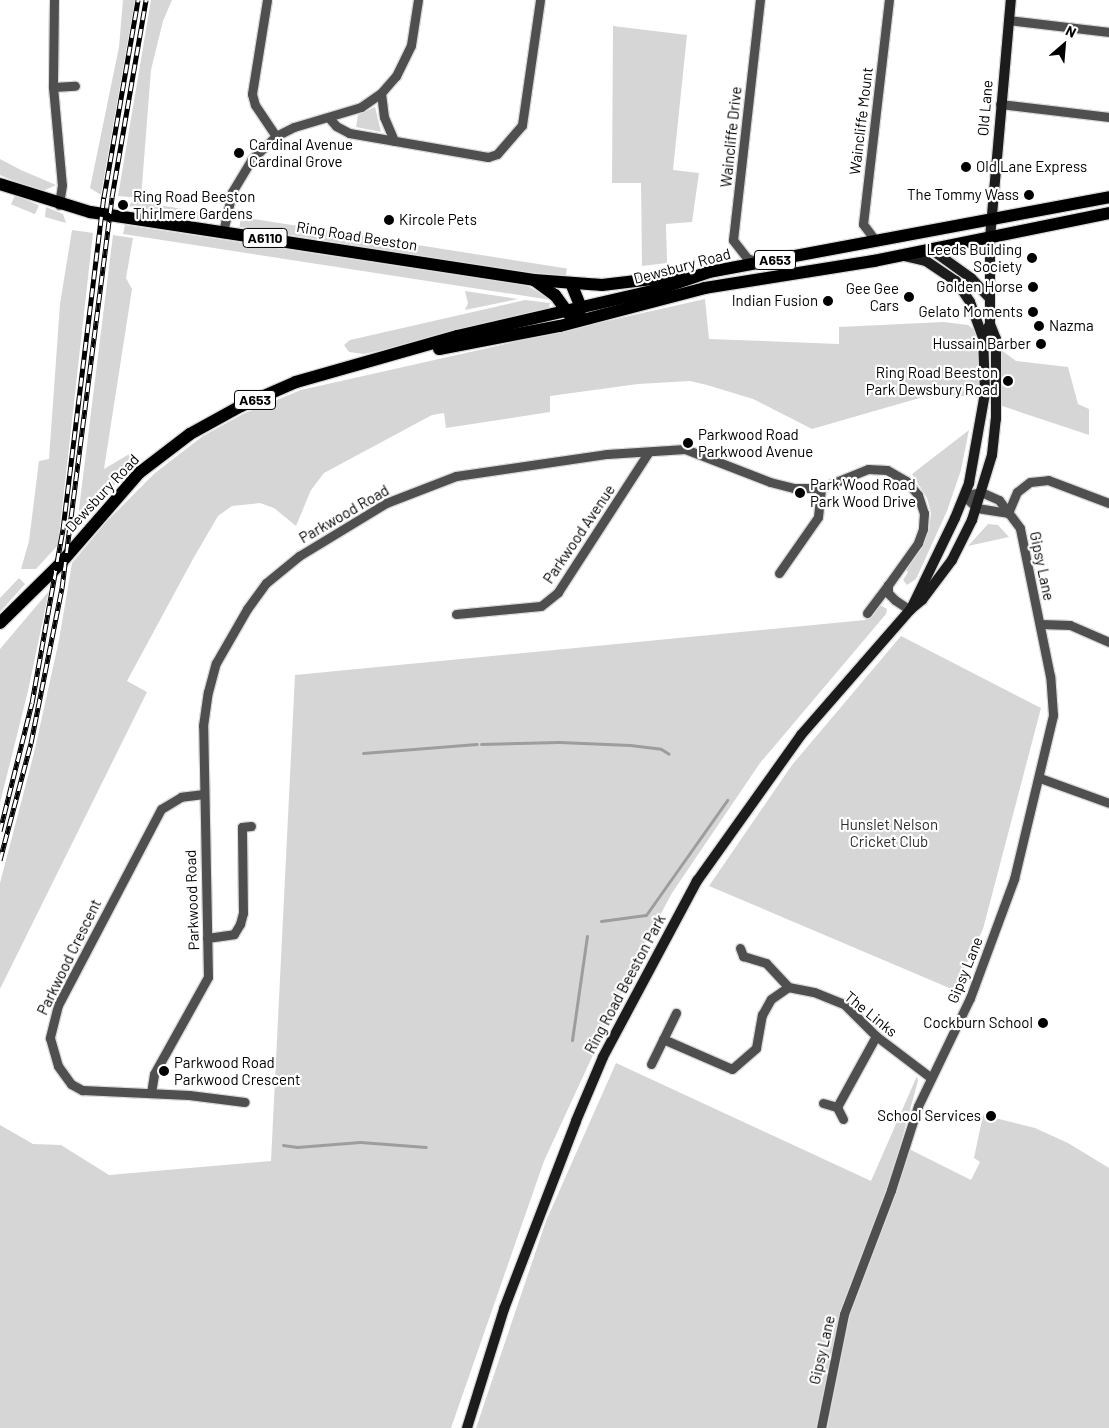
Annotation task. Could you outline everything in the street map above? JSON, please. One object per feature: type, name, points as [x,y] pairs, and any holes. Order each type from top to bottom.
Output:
[{"type":"main road","name":"Ring Road Beeston","points":[[0,184],[59,205],[534,280],[630,284],[710,272]]},
{"type":"main road","name":"Dewsbury Road","points":[[385,358],[498,339],[710,272],[1107,198]]},
{"type":"main road","name":"Dewsbury Road","points":[[0,623],[60,564],[139,473],[190,434],[241,406],[296,382],[457,336],[566,312],[578,314],[705,288],[902,256],[1109,215]]},
{"type":"main road","points":[[906,235],[932,250]]},
{"type":"main road","name":"Ring Road Beeston","points":[[534,280],[555,294],[566,312]]},
{"type":"main road","points":[[571,283],[578,314]]},
{"type":"street","points":[[54,0],[54,87],[62,185],[59,205]]},
{"type":"street","points":[[268,0],[252,94],[255,105],[276,136]]},
{"type":"street","points":[[223,232],[232,192],[251,160],[276,136],[294,127],[330,118],[361,107],[381,93],[396,76],[411,45],[418,0]]},
{"type":"street","points":[[330,118],[336,126],[349,133],[488,157],[497,154],[522,125],[540,0]]},
{"type":"street","name":"Waincliffe Drive","points":[[760,0],[734,240],[747,258],[760,263]]},
{"type":"street","name":"Waincliffe Mount","points":[[876,240],[863,224],[889,0]]},
{"type":"street","name":"Old Lane","points":[[991,219],[1008,20],[1012,0]]},
{"type":"street","points":[[1008,20],[1109,32]]},
{"type":"street","points":[[54,87],[75,86]]},
{"type":"street","points":[[381,93],[384,117],[394,141]]},
{"type":"street","points":[[1000,104],[1109,118]]},
{"type":"street","points":[[1107,198],[1109,215]]},
{"type":"street","name":"Ring Road Beeston Park","points":[[467,1428],[504,1309],[576,1121],[603,1058],[662,946],[702,874],[759,791],[800,735],[910,610],[922,600],[952,560],[977,508],[992,455],[998,395],[996,339],[990,324],[991,219]]},
{"type":"street","points":[[932,250],[971,278],[989,297]]},
{"type":"street","points":[[902,256],[926,261],[956,281],[970,302],[983,337]]},
{"type":"street","points":[[983,337],[990,324]]},
{"type":"street","name":"Ring Road Beeston Park","points":[[910,610],[964,496],[973,467],[985,393],[983,337]]},
{"type":"street","name":"Parkwood Road","points":[[151,1093],[154,1074],[208,977],[203,726],[216,663],[247,609],[266,583],[299,556],[386,503],[456,476],[607,454],[685,449],[770,482],[794,488],[821,488],[853,473],[886,470],[906,481],[918,494],[924,514],[923,529],[918,543],[867,613]]},
{"type":"street","name":"Parkwood Avenue","points":[[456,614],[540,606],[558,592],[648,452]]},
{"type":"street","points":[[964,496],[977,508],[1008,513],[1017,492],[1030,482],[1048,480],[1109,502]]},
{"type":"street","points":[[779,573],[818,517],[821,488]]},
{"type":"street","points":[[964,496],[982,492]]},
{"type":"street","name":"Gipsy Lane","points":[[821,1428],[844,1314],[930,1077],[970,998],[1014,879],[1040,778],[1053,715],[1050,676],[1041,624],[1020,528],[999,500],[982,492]]},
{"type":"street","points":[[888,585],[888,593],[910,610]]},
{"type":"street","points":[[1041,624],[1070,625],[1109,642]]},
{"type":"street","points":[[1040,778],[1109,803]]},
{"type":"street","name":"Parkwood Crescent","points":[[204,794],[181,797],[161,809],[51,1022],[50,1038],[58,1066],[70,1084],[82,1090],[151,1093],[245,1102]]},
{"type":"street","points":[[207,938],[234,934],[240,924],[243,913],[242,827],[251,826]]},
{"type":"street","points":[[663,1039],[732,1069],[756,1048],[762,1015],[771,999],[788,987],[766,963],[740,956]]},
{"type":"street","name":"The Links","points":[[788,987],[814,992],[844,1004],[876,1036],[930,1077]]},
{"type":"street","points":[[652,1064],[676,1013]]},
{"type":"street","points":[[837,1107],[876,1036]]},
{"type":"street","points":[[822,1104],[837,1107]]},
{"type":"street","points":[[837,1107],[843,1119]]},
{"type":"green space","points":[[123,0],[135,0],[101,195],[90,188],[119,47]]},
{"type":"green space","points":[[151,0],[172,0],[163,21],[151,70],[141,198],[118,196]]},
{"type":"green space","points":[[613,26],[687,35],[673,170],[699,173],[692,222],[666,224],[667,263],[642,266],[641,183],[612,183]]},
{"type":"green space","points":[[375,107],[381,132],[356,127],[358,115]]},
{"type":"green space","points":[[0,159],[56,185],[41,192],[0,175]]},
{"type":"green space","points":[[15,195],[39,205],[35,214],[11,204]]},
{"type":"green space","points":[[133,201],[208,213],[206,221],[128,206]]},
{"type":"green space","points":[[46,207],[63,214],[66,223],[45,217]]},
{"type":"green space","points":[[241,217],[567,269],[565,279],[239,227]]},
{"type":"green space","points":[[125,225],[528,286],[551,300],[123,234]]},
{"type":"green space","points":[[72,230],[93,233],[58,545],[36,569],[21,569],[29,541],[39,461],[49,459],[60,304]]},
{"type":"green space","points":[[113,235],[133,238],[126,278],[132,289],[104,469],[131,453],[136,462],[77,525]]},
{"type":"green space","points":[[465,291],[518,299],[465,310],[468,303]]},
{"type":"green space","points":[[705,299],[709,339],[839,344],[839,327],[944,322],[968,325],[1016,361],[1068,367],[1078,404],[1089,409],[1089,435],[972,396],[923,397],[812,429],[753,399],[707,385],[690,381],[638,384],[550,396],[550,412],[446,428],[444,413],[432,415],[324,473],[311,490],[296,526],[274,508],[260,503],[232,506],[218,516],[127,681],[147,692],[0,989],[0,883],[34,753],[59,640],[72,563],[107,521],[155,473],[203,436],[243,414],[301,390]]},
{"type":"green space","points":[[525,300],[550,303],[545,313],[364,354],[349,352],[344,345],[350,340]]},
{"type":"green space","points":[[969,430],[961,470],[947,511],[916,579],[907,585],[903,580],[908,572],[905,569],[922,547],[929,529],[931,513],[927,498],[912,474]]},
{"type":"green space","points":[[988,524],[998,525],[1009,537],[968,546]]},
{"type":"green space","points":[[19,578],[25,584],[0,612],[0,598]]},
{"type":"green space","points":[[49,591],[28,691],[0,803],[0,649]]},
{"type":"green space","points":[[880,605],[887,609],[886,614],[760,763],[672,893],[642,949],[544,1161],[451,1428],[0,1428],[0,1125],[33,1144],[61,1145],[109,1175],[271,1161],[295,675],[865,620]]},
{"type":"green space","name":"Hunslet Nelson Cricket Club","points":[[901,636],[1041,708],[983,929],[954,990],[709,886],[792,765]]},
{"type":"green space","points":[[616,1063],[871,1181],[917,1076],[918,1081],[888,1189],[895,1192],[909,1149],[971,1180],[980,1162],[974,1158],[983,1115],[1035,1128],[1068,1143],[1109,1168],[1109,1428],[476,1428],[546,1221]]},
{"type":"waterway","points":[[481,744],[559,742],[630,745],[661,749],[669,754]]},
{"type":"waterway","points":[[363,753],[477,744]]},
{"type":"waterway","points":[[601,921],[646,915],[727,800]]},
{"type":"waterway","points":[[572,1040],[587,936]]},
{"type":"waterway","points":[[283,1145],[297,1147],[360,1142],[426,1147]]},
{"type":"railway","points":[[0,831],[32,703],[63,529],[104,197],[138,0]]},
{"type":"railway","points":[[0,860],[31,743],[62,588],[112,197],[146,0]]},
{"type":"place","name":"Cardinal Avenue Cardinal Grove","points":[[239,153]]},
{"type":"place","name":"Old Lane Express","points":[[966,167]]},
{"type":"place","name":"The Tommy Wass","points":[[1029,195]]},
{"type":"place","name":"Ring Road Beeston Thirlmere Gardens","points":[[123,205]]},
{"type":"place","name":"Kircole Pets","points":[[389,220]]},
{"type":"place","name":"Leeds Building Society","points":[[1032,258]]},
{"type":"place","name":"Golden Horse","points":[[1033,287]]},
{"type":"place","name":"Gee Gee Cars","points":[[909,297]]},
{"type":"place","name":"Indian Fusion","points":[[828,301]]},
{"type":"place","name":"Gelato Moments","points":[[1033,312]]},
{"type":"place","name":"Nazma","points":[[1039,326]]},
{"type":"place","name":"Hussain Barber","points":[[1041,344]]},
{"type":"place","name":"Ring Road Beeston Park Dewsbury Road","points":[[1008,381]]},
{"type":"place","name":"Parkwood Road Parkwood Avenue","points":[[688,443]]},
{"type":"place","name":"Park Wood Road Park Wood Drive","points":[[800,493]]},
{"type":"place","name":"Cockburn School","points":[[1043,1023]]},
{"type":"place","name":"Parkwood Road Parkwood Crescent","points":[[164,1071]]},
{"type":"place","name":"School Services","points":[[991,1116]]}]
